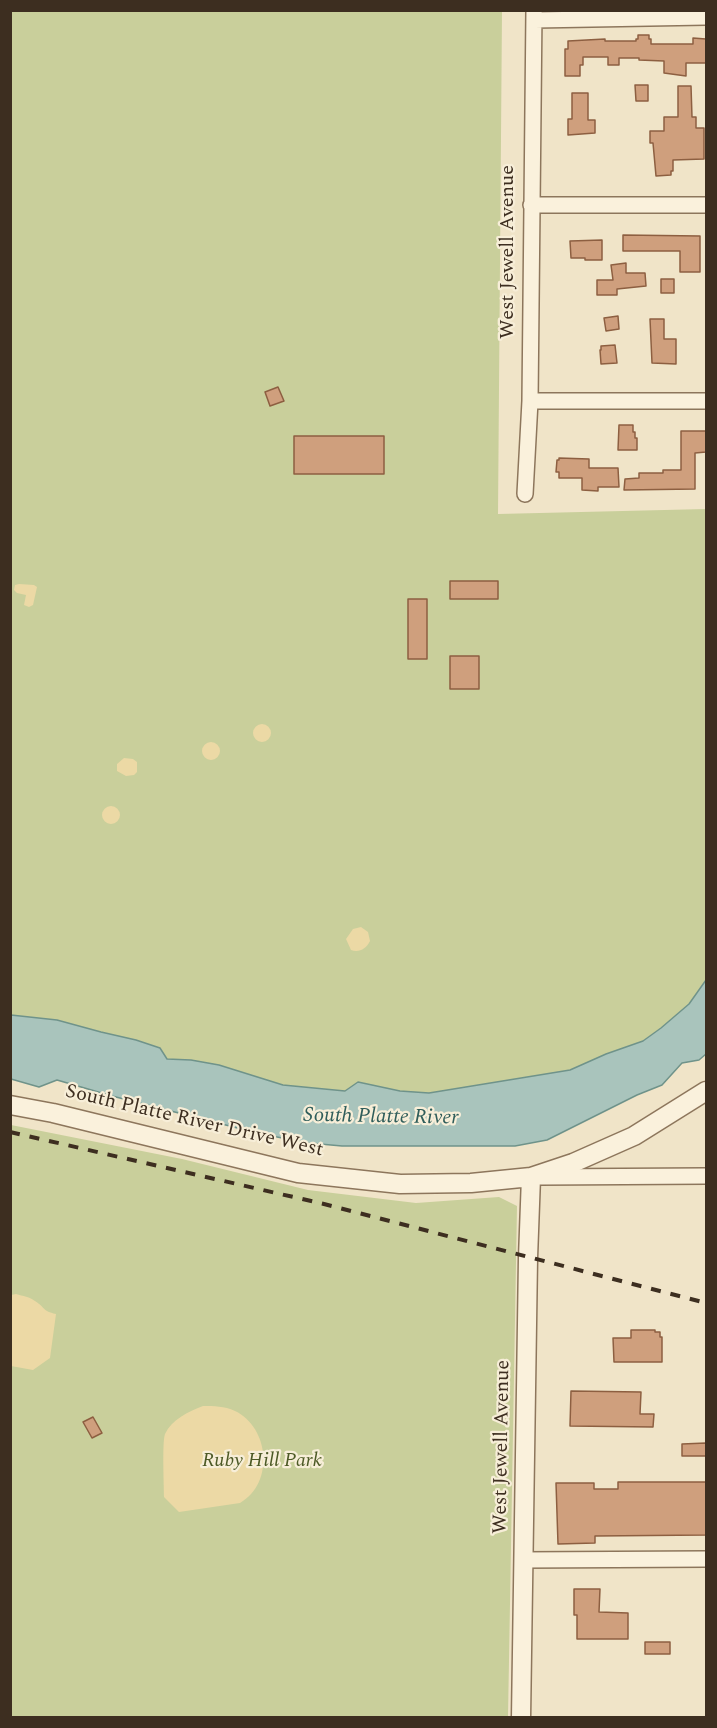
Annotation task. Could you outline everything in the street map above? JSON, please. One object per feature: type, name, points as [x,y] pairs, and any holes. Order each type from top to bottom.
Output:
[{"type":"street","points":[[535,15],[706,17]]},
{"type":"street","name":"West Jewell Avenue","points":[[525,494],[530,401],[535,15]]},
{"type":"street","points":[[531,205],[706,205]]},
{"type":"street","points":[[530,401],[706,401]]},
{"type":"street","name":"South Platte River Drive West","points":[[10,1105],[53,1113],[298,1173],[400,1184],[471,1183],[531,1177],[573,1163],[634,1136],[706,1091]]},
{"type":"street","points":[[531,1177],[706,1176]]},
{"type":"street","name":"West Jewell Avenue","points":[[521,1718],[531,1177]]},
{"type":"street","points":[[523,1560],[706,1559]]},
{"type":"green space","points":[[11,11],[502,11],[498,514],[706,509],[706,980],[689,1004],[643,1041],[570,1070],[429,1093],[345,1091],[283,1085],[219,1065],[167,1059],[160,1048],[136,1040],[11,1015]]},
{"type":"green space","name":"Ruby Hill Park","points":[[11,1125],[182,1159],[308,1190],[416,1203],[499,1197],[517,1206],[508,1717],[11,1717]]},
{"type":"sand","points":[[15,585],[37,587],[33,605],[29,607],[24,605],[26,595],[14,590]]},
{"type":"sand","points":[[262,724],[268,727],[271,733],[268,739],[262,742],[256,739],[253,733],[256,727]]},
{"type":"sand","points":[[207,742],[215,742],[220,747],[218,758],[207,760],[202,755],[202,747]]},
{"type":"sand","points":[[124,758],[137,762],[137,772],[134,775],[126,776],[117,771],[117,764]]},
{"type":"sand","points":[[111,806],[117,809],[120,815],[117,821],[111,824],[105,821],[102,815],[105,809]]},
{"type":"sand","points":[[361,927],[368,932],[370,941],[362,950],[351,950],[346,939],[353,929]]},
{"type":"sand","points":[[11,1295],[31,1298],[46,1310],[56,1314],[50,1358],[33,1370],[11,1366]]},
{"type":"sand","points":[[203,1406],[227,1408],[246,1419],[255,1429],[261,1442],[263,1469],[259,1482],[251,1494],[240,1503],[179,1512],[164,1497],[165,1434],[176,1420]]},
{"type":"water","name":"South Platte River","points":[[706,980],[706,1054],[699,1060],[682,1063],[662,1085],[547,1140],[515,1146],[342,1146],[309,1143],[261,1134],[57,1080],[39,1087],[11,1079],[11,1015],[57,1020],[136,1040],[160,1048],[167,1059],[219,1065],[283,1085],[345,1091],[358,1082],[400,1091],[429,1093],[570,1070],[643,1041],[689,1004]]},
{"type":"building","points":[[638,35],[649,35],[651,44],[693,44],[693,38],[706,39],[706,63],[686,63],[686,76],[664,73],[664,61],[619,58],[619,65],[608,65],[608,57],[583,57],[580,76],[565,76],[565,49],[568,49],[568,41],[605,39],[605,41],[636,41]]},
{"type":"building","points":[[635,85],[648,85],[648,101],[636,101]]},
{"type":"building","points":[[678,86],[691,86],[692,117],[696,117],[696,128],[704,128],[704,159],[673,160],[671,175],[656,176],[650,131],[664,131],[664,117],[678,117]]},
{"type":"building","points":[[572,93],[588,93],[588,120],[595,120],[595,133],[568,135],[568,119],[572,119]]},
{"type":"building","points":[[623,235],[700,236],[700,272],[680,272],[680,251],[623,251]]},
{"type":"building","points":[[602,240],[602,260],[571,258],[570,241]]},
{"type":"building","points":[[626,263],[626,273],[645,273],[646,286],[617,289],[617,295],[597,295],[597,280],[613,280],[611,265]]},
{"type":"building","points":[[661,279],[674,279],[674,293],[661,293]]},
{"type":"building","points":[[618,316],[619,329],[606,331],[604,318]]},
{"type":"building","points":[[650,319],[664,319],[664,339],[676,339],[676,364],[652,363]]},
{"type":"building","points":[[615,345],[617,363],[601,364],[601,346]]},
{"type":"building","points":[[278,387],[284,401],[270,406],[265,392]]},
{"type":"building","points":[[619,425],[633,425],[633,432],[637,438],[637,450],[618,450]]},
{"type":"building","points":[[681,431],[706,431],[706,452],[695,453],[695,489],[624,490],[625,479],[639,478],[639,473],[681,470]]},
{"type":"building","points":[[294,436],[384,436],[384,474],[294,474]]},
{"type":"building","points":[[559,458],[589,459],[589,468],[618,468],[619,487],[598,487],[598,491],[582,490],[582,478],[559,478],[559,472],[556,472]]},
{"type":"building","points":[[450,581],[498,581],[498,599],[450,599]]},
{"type":"building","points":[[408,599],[427,599],[427,659],[408,659]]},
{"type":"building","points":[[450,656],[479,656],[479,689],[450,689]]},
{"type":"building","points":[[631,1330],[660,1332],[662,1362],[614,1362],[613,1338],[631,1338]]},
{"type":"building","points":[[571,1391],[641,1392],[640,1414],[654,1414],[653,1427],[570,1426]]},
{"type":"building","points":[[93,1417],[102,1433],[92,1438],[83,1422]]},
{"type":"building","points":[[706,1443],[706,1456],[682,1456],[682,1444]]},
{"type":"building","points":[[618,1482],[706,1482],[706,1535],[595,1536],[595,1543],[558,1544],[556,1483],[594,1483],[594,1489],[618,1489]]},
{"type":"building","points":[[574,1589],[600,1589],[599,1612],[628,1613],[628,1639],[577,1639]]},
{"type":"building","points":[[645,1642],[670,1642],[670,1654],[645,1654]]},
{"type":"railway","points":[[10,1132],[324,1204],[706,1303]]}]
